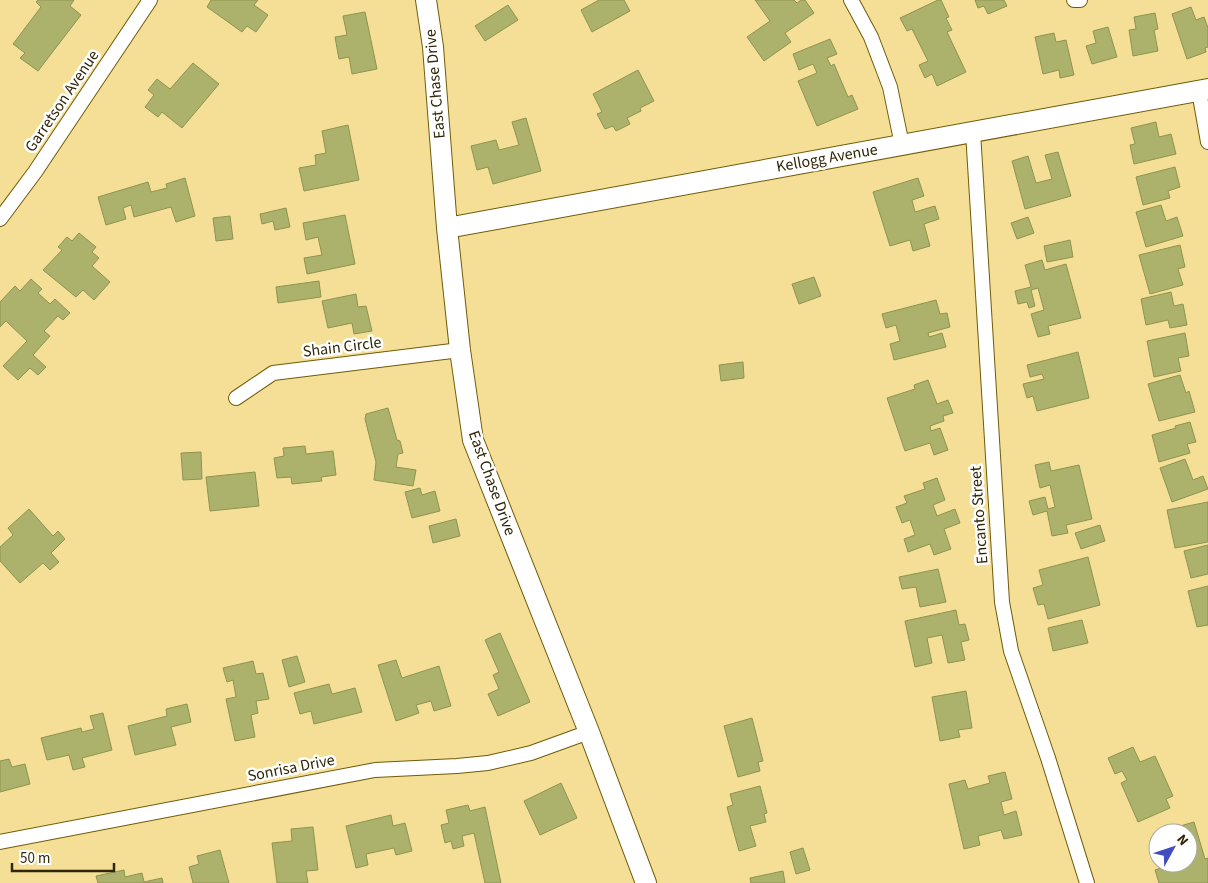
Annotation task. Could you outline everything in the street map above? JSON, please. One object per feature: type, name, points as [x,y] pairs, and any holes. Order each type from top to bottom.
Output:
[{"type":"street","name":"Garretson Avenue","points":[[0,219],[35,172],[150,0]]},
{"type":"street","name":"East Chase Drive","points":[[426,0],[433,47],[447,228],[460,350],[473,440],[646,883]]},
{"type":"street","points":[[851,0],[871,37],[890,87],[902,145]]},
{"type":"street","points":[[1074,0],[1080,0]]},
{"type":"street","name":"Kellogg Avenue","points":[[447,228],[1204,90]]},
{"type":"street","points":[[1204,90],[1208,142]]},
{"type":"street","name":"Encanto Street","points":[[973,132],[1002,602],[1011,651],[1048,758],[1087,883]]},
{"type":"street","name":"Shain Circle","points":[[236,398],[274,374],[460,350]]},
{"type":"street","name":"Sonrisa Drive","points":[[0,842],[375,770],[488,763],[531,753],[588,732]]},
{"type":"building","points":[[38,0],[74,0],[70,6],[81,15],[38,71],[20,58],[25,53],[13,44],[41,7],[36,2]]},
{"type":"building","points":[[211,0],[258,0],[254,5],[268,15],[256,32],[247,26],[242,32],[207,7]]},
{"type":"building","points":[[599,0],[624,0],[630,11],[592,32],[581,10]]},
{"type":"building","points":[[755,0],[794,0],[797,3],[805,0],[814,13],[785,33],[791,42],[764,61],[747,37],[770,21]]},
{"type":"building","points":[[941,0],[949,17],[946,18],[952,30],[947,32],[966,72],[937,86],[932,74],[925,78],[919,65],[928,61],[912,29],[907,31],[900,18]]},
{"type":"building","points":[[975,0],[1004,0],[1007,6],[988,14],[984,6],[978,8]]},
{"type":"building","points":[[508,5],[518,20],[485,41],[475,26]]},
{"type":"building","points":[[1191,7],[1196,20],[1204,17],[1208,28],[1208,47],[1205,48],[1206,52],[1187,59],[1172,14]]},
{"type":"building","points":[[365,12],[377,69],[352,74],[349,57],[339,59],[335,37],[347,35],[343,16]]},
{"type":"building","points":[[1155,13],[1158,29],[1154,30],[1158,51],[1133,56],[1129,30],[1136,29],[1134,17]]},
{"type":"building","points":[[1108,27],[1117,57],[1092,64],[1086,46],[1096,43],[1093,31]]},
{"type":"building","points":[[1054,33],[1056,42],[1066,40],[1074,75],[1060,78],[1059,70],[1043,74],[1035,37]]},
{"type":"building","points":[[830,39],[837,54],[827,58],[831,66],[834,64],[848,97],[852,95],[858,109],[817,126],[798,81],[817,73],[813,64],[799,70],[793,54]]},
{"type":"building","points":[[193,63],[219,84],[182,128],[162,112],[158,117],[145,107],[154,95],[148,90],[157,79],[170,89]]},
{"type":"building","points":[[638,70],[654,101],[640,108],[641,111],[627,118],[630,124],[616,131],[613,126],[605,129],[597,114],[602,112],[593,94]]},
{"type":"building","points":[[526,118],[541,171],[493,184],[488,167],[477,170],[471,146],[496,140],[499,150],[519,145],[512,122]]},
{"type":"building","points":[[1156,122],[1159,137],[1171,134],[1176,154],[1134,164],[1130,145],[1135,144],[1131,128]]},
{"type":"building","points":[[348,125],[359,180],[304,191],[299,168],[316,165],[315,155],[326,153],[322,131]]},
{"type":"building","points":[[1058,152],[1071,196],[1025,209],[1012,161],[1028,156],[1036,183],[1052,179],[1045,155]]},
{"type":"building","points":[[1175,167],[1180,187],[1168,191],[1170,198],[1143,205],[1136,177]]},
{"type":"building","points":[[185,178],[195,216],[176,222],[171,207],[134,217],[131,205],[123,208],[126,219],[106,225],[98,197],[148,182],[151,192],[167,188],[166,184]]},
{"type":"building","points":[[918,178],[924,196],[912,200],[915,212],[935,206],[939,219],[924,224],[930,246],[913,251],[910,240],[890,246],[873,192]]},
{"type":"building","points":[[1161,205],[1166,221],[1177,217],[1183,236],[1146,247],[1136,212]]},
{"type":"building","points":[[286,208],[290,227],[275,230],[273,221],[262,224],[260,214]]},
{"type":"building","points":[[345,215],[355,264],[307,274],[304,258],[322,255],[318,237],[306,240],[303,223]]},
{"type":"building","points":[[230,216],[233,239],[216,241],[213,218]]},
{"type":"building","points":[[1028,217],[1034,233],[1017,239],[1011,223]]},
{"type":"building","points":[[79,233],[96,247],[92,252],[99,258],[92,266],[110,282],[94,300],[83,290],[76,297],[43,270],[62,250],[58,247],[67,237],[72,241]]},
{"type":"building","points":[[1070,240],[1073,257],[1047,262],[1044,246]]},
{"type":"building","points":[[1180,245],[1185,267],[1178,269],[1183,285],[1150,294],[1139,255]]},
{"type":"building","points":[[1042,260],[1045,270],[1066,264],[1081,318],[1048,326],[1050,334],[1038,337],[1031,314],[1044,310],[1038,288],[1031,290],[1035,306],[1029,308],[1027,302],[1018,304],[1015,291],[1031,287],[1025,265]]},
{"type":"building","points":[[814,277],[821,296],[799,304],[792,284]]},
{"type":"building","points":[[31,279],[42,289],[38,293],[50,304],[55,299],[70,313],[63,320],[58,316],[44,331],[50,336],[33,355],[46,367],[38,375],[30,368],[18,380],[3,366],[27,341],[6,321],[0,327],[0,302],[15,286],[20,291]]},
{"type":"building","points":[[319,281],[321,297],[278,303],[276,287]]},
{"type":"building","points":[[1171,292],[1174,306],[1183,304],[1187,325],[1170,328],[1168,320],[1146,325],[1141,299]]},
{"type":"building","points":[[356,294],[358,307],[366,306],[372,331],[354,334],[352,323],[328,328],[322,301]]},
{"type":"building","points":[[936,300],[940,314],[947,313],[950,327],[928,333],[929,337],[942,333],[946,347],[894,360],[890,344],[900,341],[896,325],[886,328],[882,314]]},
{"type":"building","points":[[1185,333],[1189,356],[1178,358],[1181,371],[1154,377],[1147,341]]},
{"type":"building","points":[[1078,352],[1089,398],[1037,411],[1033,396],[1027,398],[1023,384],[1044,379],[1042,374],[1030,377],[1027,365]]},
{"type":"building","points":[[743,362],[744,378],[721,381],[719,365]]},
{"type":"building","points":[[1180,375],[1186,393],[1189,391],[1195,412],[1159,421],[1148,384]]},
{"type":"building","points":[[928,380],[937,404],[948,400],[953,413],[943,416],[944,421],[930,426],[931,431],[940,428],[948,450],[934,455],[930,443],[905,451],[887,398],[915,389],[914,385]]},
{"type":"building","points":[[388,408],[397,440],[400,441],[403,453],[398,454],[396,467],[416,470],[413,486],[374,480],[376,462],[365,419],[366,414]]},
{"type":"building","points":[[1190,422],[1196,442],[1187,444],[1190,453],[1159,462],[1152,435]]},
{"type":"building","points":[[305,446],[306,454],[333,451],[336,475],[321,477],[322,481],[292,484],[291,477],[277,478],[274,458],[284,456],[283,448]]},
{"type":"building","points":[[201,452],[202,479],[183,480],[181,453]]},
{"type":"building","points":[[1185,459],[1193,480],[1203,476],[1208,489],[1172,502],[1160,468]]},
{"type":"building","points":[[1049,462],[1051,471],[1079,465],[1092,519],[1066,525],[1068,533],[1052,536],[1047,511],[1033,515],[1029,501],[1045,497],[1048,509],[1055,507],[1050,485],[1040,488],[1035,465]]},
{"type":"building","points":[[255,472],[259,506],[210,511],[206,477]]},
{"type":"building","points":[[937,478],[945,500],[933,505],[937,516],[955,509],[960,523],[944,529],[951,549],[934,555],[930,544],[908,552],[904,539],[915,535],[910,520],[902,523],[896,507],[907,503],[904,496],[925,489],[923,483]]},
{"type":"building","points":[[420,488],[422,495],[435,491],[440,511],[412,518],[405,492]]},
{"type":"building","points":[[1208,502],[1208,542],[1175,548],[1167,510]]},
{"type":"building","points":[[29,509],[53,536],[58,531],[65,539],[51,553],[59,562],[50,570],[43,563],[20,583],[0,561],[0,547],[13,535],[8,528]]},
{"type":"building","points":[[456,519],[460,536],[433,543],[429,526]]},
{"type":"building","points":[[1100,525],[1105,541],[1081,549],[1075,533]]},
{"type":"building","points":[[1208,545],[1208,574],[1191,578],[1184,551]]},
{"type":"building","points":[[1088,557],[1100,605],[1048,619],[1044,604],[1038,605],[1033,588],[1043,585],[1039,570]]},
{"type":"building","points":[[938,569],[946,602],[920,607],[916,587],[902,589],[899,577]]},
{"type":"building","points":[[1208,586],[1208,625],[1197,627],[1188,591]]},
{"type":"building","points":[[956,610],[959,625],[965,624],[969,640],[961,642],[965,660],[948,663],[942,635],[927,638],[932,663],[915,667],[905,621]]},
{"type":"building","points":[[1082,620],[1088,643],[1053,651],[1048,628]]},
{"type":"building","points":[[500,633],[530,702],[498,716],[488,694],[499,689],[493,675],[499,672],[485,640]]},
{"type":"building","points":[[297,656],[305,682],[289,687],[282,660]]},
{"type":"building","points":[[396,660],[402,678],[439,666],[451,706],[434,711],[431,701],[416,705],[419,713],[396,721],[378,665]]},
{"type":"building","points":[[253,661],[256,674],[263,673],[269,699],[256,701],[258,713],[251,715],[255,737],[235,741],[226,699],[236,697],[233,680],[227,682],[223,668]]},
{"type":"building","points":[[329,684],[332,694],[355,688],[362,712],[314,724],[311,711],[300,714],[294,693]]},
{"type":"building","points":[[966,691],[972,728],[958,730],[960,737],[940,741],[932,697]]},
{"type":"building","points":[[187,704],[191,722],[171,727],[176,745],[135,755],[128,726],[167,716],[166,709]]},
{"type":"building","points":[[103,713],[112,750],[82,758],[85,767],[73,770],[69,755],[47,760],[41,738],[81,728],[82,732],[94,729],[90,716]]},
{"type":"building","points":[[752,718],[763,761],[758,762],[760,771],[738,777],[724,726]]},
{"type":"building","points":[[1133,747],[1140,762],[1155,756],[1173,796],[1166,799],[1170,808],[1138,822],[1121,783],[1127,780],[1122,771],[1115,774],[1108,758]]},
{"type":"building","points":[[9,759],[12,767],[25,764],[30,784],[0,792],[0,761]]},
{"type":"building","points":[[1005,772],[1012,799],[1001,802],[1004,815],[1016,811],[1022,835],[1004,839],[1001,830],[978,836],[980,845],[964,849],[949,784],[965,780],[968,789],[990,783],[988,776]]},
{"type":"building","points":[[561,783],[577,818],[540,835],[524,801]]},
{"type":"building","points":[[760,786],[767,813],[764,814],[766,822],[750,826],[756,846],[739,851],[727,807],[733,805],[730,794]]},
{"type":"building","points":[[468,805],[470,811],[485,807],[501,883],[485,883],[474,833],[462,836],[464,846],[453,849],[451,841],[445,843],[441,825],[449,823],[446,810]]},
{"type":"building","points":[[391,815],[393,826],[405,823],[412,851],[396,855],[394,848],[366,854],[368,865],[356,868],[346,826]]},
{"type":"building","points":[[313,827],[318,870],[306,871],[308,883],[277,883],[272,843],[292,841],[291,829]]},
{"type":"building","points":[[1198,835],[1205,859],[1208,858],[1208,883],[1159,883],[1156,873],[1198,873]]},
{"type":"building","points":[[803,848],[810,870],[796,874],[790,852]]},
{"type":"building","points":[[220,850],[229,883],[193,883],[189,867],[199,864],[197,856]]},
{"type":"building","points":[[124,870],[125,877],[142,873],[144,882],[162,878],[163,883],[98,883],[96,876]]},
{"type":"building","points":[[783,871],[785,883],[751,883],[750,878]]}]
